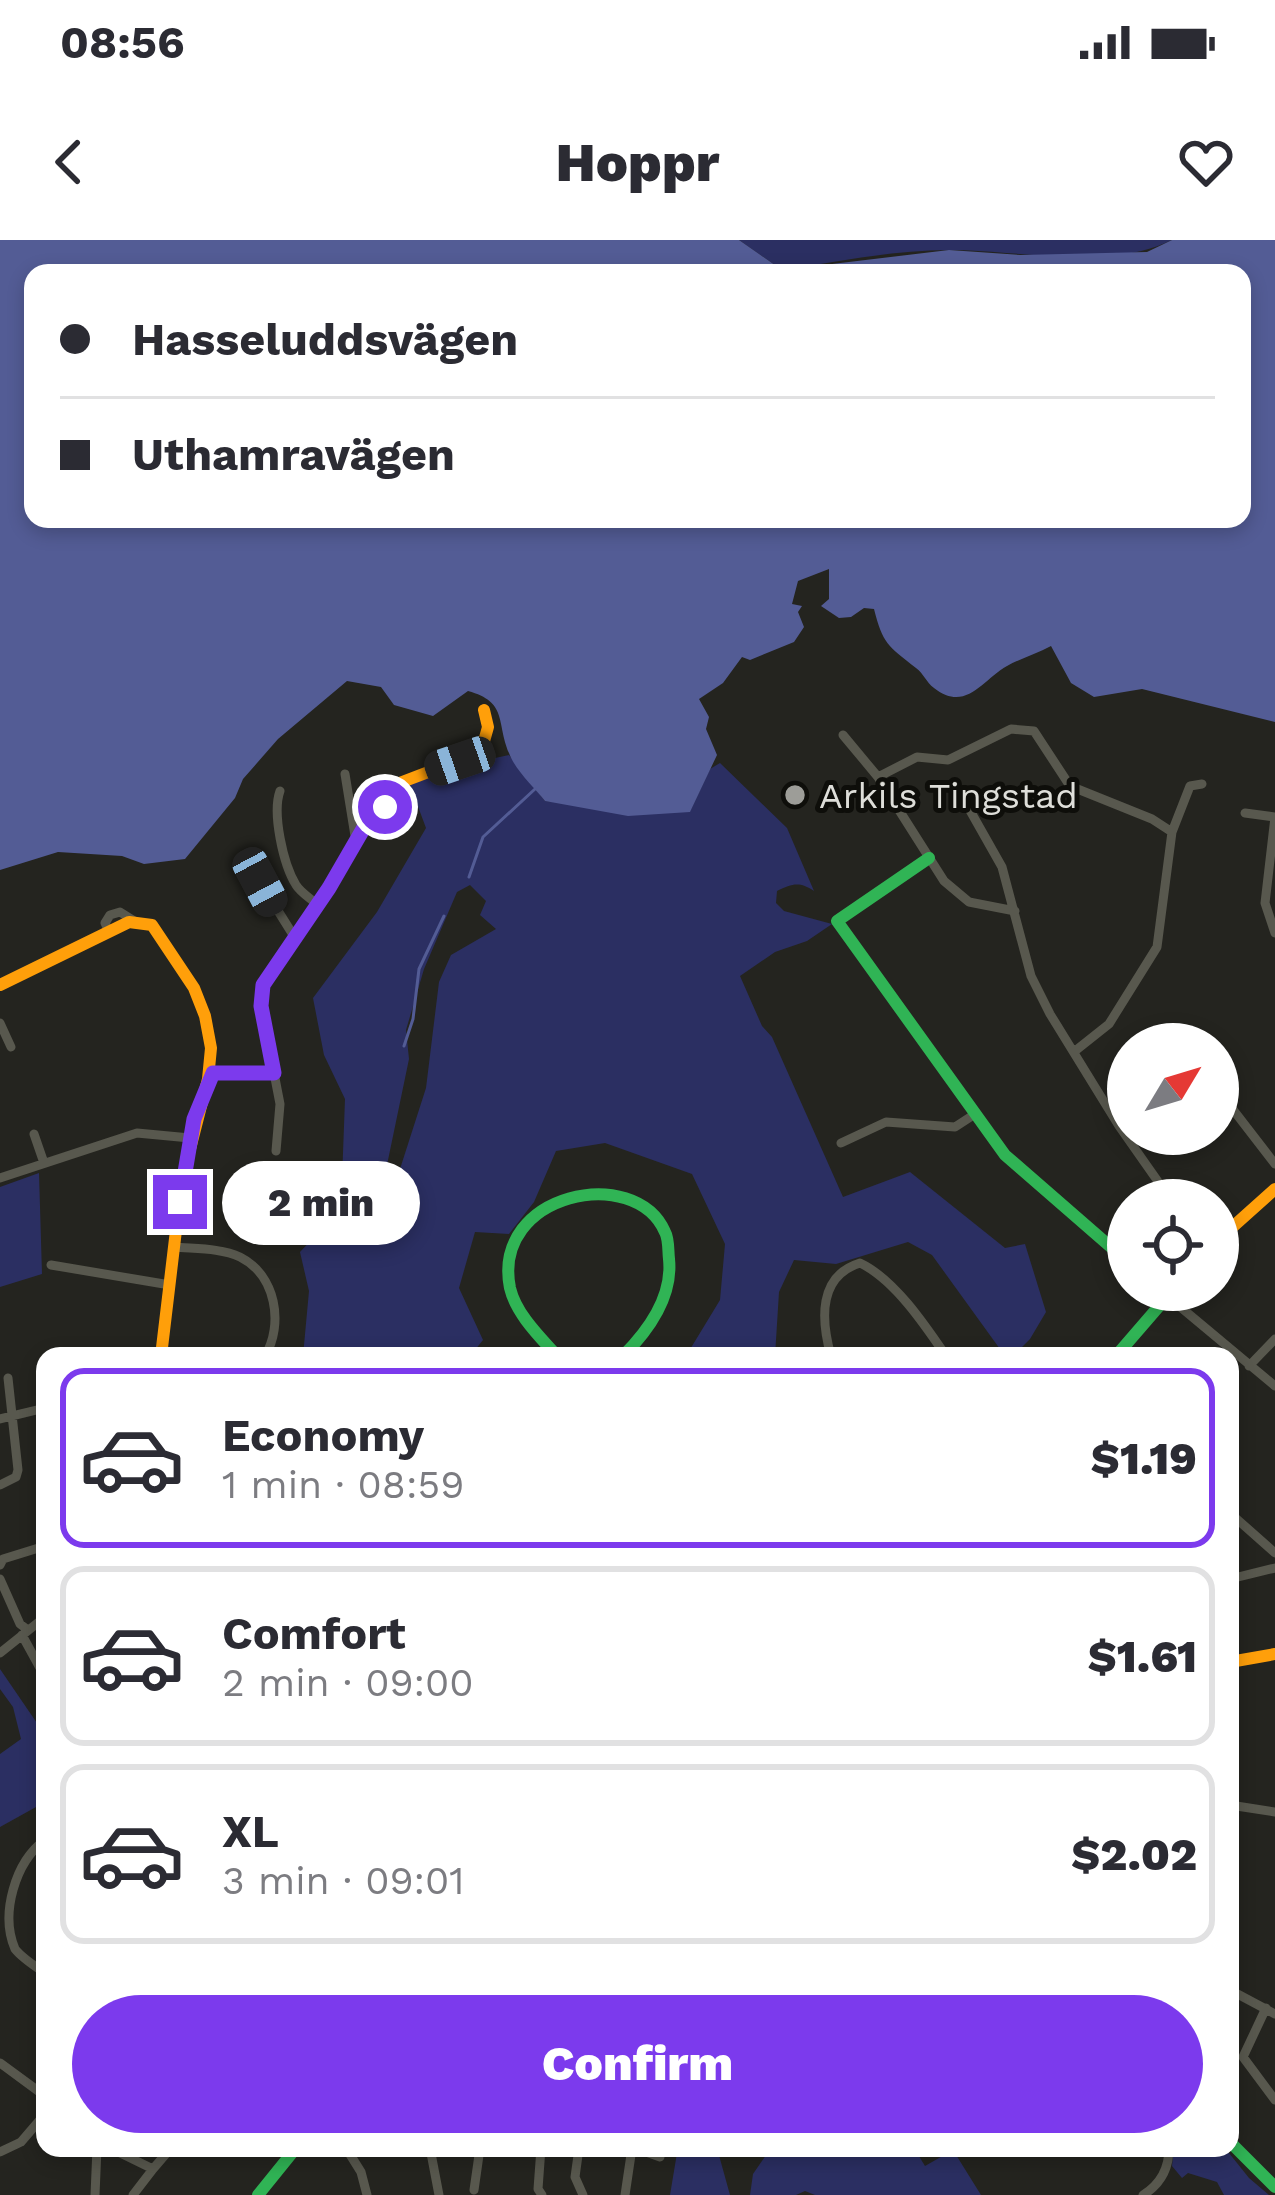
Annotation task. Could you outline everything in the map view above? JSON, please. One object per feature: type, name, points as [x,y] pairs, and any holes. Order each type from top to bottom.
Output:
[{"type":"street","points":[[276,1151],[280,1104],[261,1006],[263,985],[373,812],[385,807],[389,787],[481,752],[488,727],[484,710]]},
{"type":"street","points":[[878,777],[917,757],[948,760],[1011,729],[1034,731],[1070,786],[1152,819],[1172,832]]},
{"type":"street","points":[[843,735],[878,777],[958,896],[1015,911]]},
{"type":"street","points":[[345,774],[356,842]]},
{"type":"street","points":[[1075,1051],[1109,1024],[1157,947],[1172,832],[1190,785],[1202,784]]},
{"type":"street","points":[[280,791],[274,807],[276,823],[296,886],[318,905]]},
{"type":"street","points":[[959,791],[989,838],[1015,911],[1031,976],[1119,1126],[1156,1179]]},
{"type":"street","points":[[1245,813],[1275,818],[1265,903],[1275,933]]},
{"type":"street","points":[[929,858],[837,920],[1005,1155],[1107,1244]]},
{"type":"street","points":[[260,882],[295,938]]},
{"type":"street","points":[[0,986],[129,922],[152,925],[200,1005],[213,1073],[190,1138],[162,1347]]},
{"type":"street","points":[[0,1023],[11,1047]]},
{"type":"street","points":[[213,1073],[274,1073]]},
{"type":"street","points":[[842,1143],[886,1122],[955,1127],[975,1114]]},
{"type":"street","points":[[1239,1116],[1275,1164]]},
{"type":"street","points":[[0,1178],[137,1133],[190,1138]]},
{"type":"street","points":[[34,1134],[44,1162]]},
{"type":"street","points":[[1239,1221],[1275,1189]]},
{"type":"street","points":[[549,1347],[524,1316],[509,1286],[508,1257],[517,1232],[537,1211],[560,1197],[589,1195],[629,1199],[651,1210],[667,1230],[671,1260],[667,1295],[648,1331],[632,1347]]},
{"type":"street","points":[[174,1247],[224,1252],[243,1258],[259,1273],[275,1308],[275,1331],[269,1347]]},
{"type":"street","points":[[828,1347],[824,1304],[832,1280],[860,1263],[889,1286],[939,1347]]},
{"type":"street","points":[[51,1265],[170,1286]]},
{"type":"street","points":[[1123,1347],[1152,1311]]},
{"type":"street","points":[[1188,1311],[1228,1347]]},
{"type":"street","points":[[1249,1366],[1275,1339]]},
{"type":"street","points":[[1239,1357],[1275,1386]]},
{"type":"street","points":[[0,1485],[18,1471],[8,1378]]},
{"type":"street","points":[[0,1419],[36,1409]]},
{"type":"street","points":[[1239,1521],[1275,1553]]},
{"type":"street","points":[[0,1564],[36,1549]]},
{"type":"street","points":[[1239,1577],[1275,1568]]},
{"type":"street","points":[[0,1579],[36,1657]]},
{"type":"street","points":[[0,1653],[36,1624]]},
{"type":"street","points":[[1239,1660],[1275,1654]]},
{"type":"street","points":[[1239,1805],[1275,1811]]},
{"type":"street","points":[[36,1847],[14,1874],[6,1916],[14,1948],[36,1966]]},
{"type":"street","points":[[1239,1995],[1271,2011],[1243,2057],[1275,2100]]},
{"type":"street","points":[[0,2063],[36,2089]]},
{"type":"street","points":[[0,2152],[21,2142],[36,2124]]},
{"type":"street","points":[[1239,2151],[1275,2187]]},
{"type":"street","points":[[95,2195],[97,2157]]},
{"type":"street","points":[[128,2157],[153,2169]]},
{"type":"street","points":[[133,2195],[163,2157]]},
{"type":"street","points":[[258,2195],[289,2157]]},
{"type":"street","points":[[352,2157],[367,2195]]},
{"type":"street","points":[[432,2157],[439,2195]]},
{"type":"street","points":[[474,2190],[479,2157]]},
{"type":"street","points":[[539,2194],[541,2157]]},
{"type":"street","points":[[577,2157],[574,2177],[583,2195]]},
{"type":"street","points":[[625,2195],[632,2157]]},
{"type":"street","points":[[1143,2195],[1157,2187],[1168,2157]]},
{"type":"shaded area","points":[[739,240],[1172,240],[1121,255],[1092,257],[928,251],[820,264],[773,264]]},
{"type":"shaded area","points":[[509,755],[545,801],[690,811],[710,769],[720,763],[787,828],[814,891],[800,885],[787,887],[777,891],[776,903],[784,911],[832,924],[807,941],[775,952],[740,976],[843,1197],[910,1172],[1005,1248],[1025,1244],[1046,1312],[1030,1339],[1022,1347],[998,1347],[932,1255],[908,1242],[836,1264],[794,1260],[779,1292],[776,1347],[691,1347],[720,1300],[725,1244],[692,1174],[605,1143],[556,1151],[534,1202],[509,1234],[475,1232],[459,1288],[483,1340],[477,1347],[304,1347],[309,1291],[300,1252],[319,1232],[282,1190],[298,1174],[302,1179],[342,1180],[345,1099],[324,1055],[313,998],[377,912],[426,828],[407,777]],"holes":[[[470,885],[486,901],[480,915],[496,929],[451,955],[439,982],[426,1088],[391,1197],[382,1189],[409,1059],[406,1030],[424,969],[457,892]]]},
{"type":"shaded area","points":[[39,1173],[42,1274],[0,1287],[0,1187]]},
{"type":"shaded area","points":[[0,1669],[36,1722],[36,1807],[0,1827],[0,1754],[21,1739],[13,1707],[0,1689]]},
{"type":"shaded area","points":[[676,2157],[719,2157],[730,2195],[670,2195]]},
{"type":"shaded area","points":[[765,2157],[920,2157],[925,2166],[941,2157],[957,2157],[981,2195],[815,2195],[805,2191],[750,2195],[753,2174]]},
{"type":"shaded area","points":[[1173,2157],[1232,2157],[1269,2195],[1224,2195],[1217,2182],[1188,2173],[1182,2178],[1172,2166]]},
{"type":"water","points":[[0,240],[739,240],[773,264],[24,264],[24,528],[1251,528],[1251,264],[832,264],[949,250],[1021,255],[1147,252],[1172,240],[1275,240],[1275,722],[1142,689],[1094,697],[1071,683],[1051,646],[1007,666],[965,696],[945,695],[888,643],[874,609],[839,618],[821,606],[829,599],[829,569],[798,581],[792,604],[802,606],[798,612],[804,627],[794,642],[750,660],[742,657],[723,683],[699,699],[709,717],[706,729],[717,755],[690,812],[628,816],[545,801],[516,766],[499,714],[481,696],[468,691],[433,716],[394,705],[381,687],[347,681],[278,739],[185,859],[144,864],[122,856],[58,852],[0,870]]},
{"type":"waterway","points":[[469,877],[483,837],[535,789]]},
{"type":"waterway","points":[[404,1046],[413,1019],[419,969],[444,916]]},
{"type":"traffic: fast","points":[[929,858],[837,921],[1005,1155],[1107,1244]]},
{"type":"traffic: fast","points":[[549,1347],[513,1298],[510,1255],[522,1229],[543,1210],[569,1198],[598,1194],[625,1198],[649,1211],[668,1242],[669,1273],[663,1300],[631,1347]]},
{"type":"traffic: fast","points":[[1124,1347],[1155,1311]]},
{"type":"traffic: fast","points":[[1239,2151],[1275,2187]]},
{"type":"traffic: fast","points":[[258,2195],[289,2157]]},
{"type":"traffic: slow","points":[[213,1073],[274,1073],[261,1006],[263,985],[329,888],[373,812],[385,807],[389,787],[481,752],[488,727],[484,710]]},
{"type":"traffic: slow","points":[[0,985],[129,922],[152,925],[194,988],[211,1048],[208,1079],[182,1180],[162,1347]]},
{"type":"traffic: slow","points":[[1239,1221],[1275,1189]]},
{"type":"traffic: slow","points":[[1239,1660],[1275,1654]]},
{"type":"place","name":"Arkils Tingstad","points":[[795,795]]},
{"type":"route","points":[[180,1202],[194,1119],[213,1073],[274,1073],[261,1006],[263,985],[329,888],[373,812],[385,807]]}]
